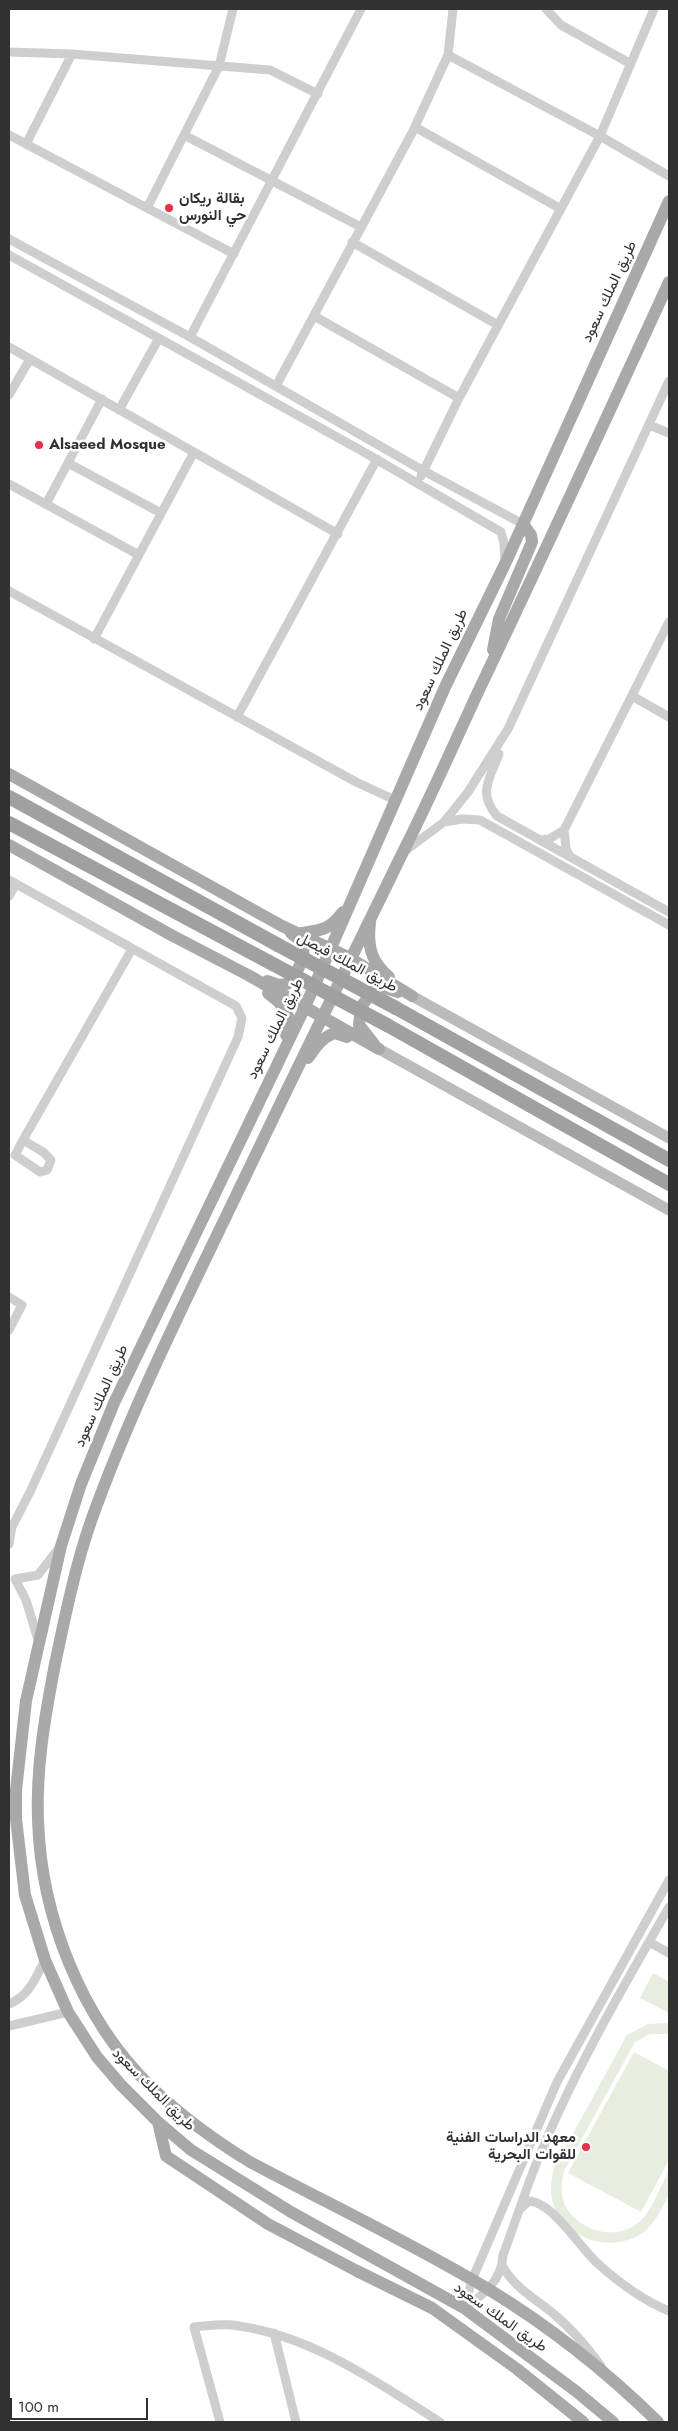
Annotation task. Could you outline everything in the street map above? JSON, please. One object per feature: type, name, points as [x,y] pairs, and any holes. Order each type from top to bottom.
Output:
[{"type":"highway","name":"طريق الملك فيصل","points":[[9,797],[396,1008],[669,1160]]},
{"type":"highway","points":[[9,823],[387,1025],[669,1184]]},
{"type":"main road","name":"طريق الملك سعود","points":[[613,2422],[577,2392],[464,2308],[292,2212],[191,2150],[158,2122],[121,2085],[98,2058],[68,2012],[45,1960],[25,1895],[16,1819],[18,1759],[38,1640],[61,1546],[81,1484],[114,1403],[305,1007],[445,687],[505,564],[669,201]]},
{"type":"main road","name":"طريق الملك سعود","points":[[658,2422],[564,2341],[489,2290],[250,2162],[187,2118],[146,2083],[112,2041],[84,1997],[66,1956],[42,1870],[38,1825],[37,1774],[45,1716],[62,1628],[90,1525],[131,1419],[321,1017],[403,852],[547,549],[669,282]]},
{"type":"main road","points":[[477,695],[496,640],[499,619],[530,552],[531,534],[523,524]]},
{"type":"main road","points":[[9,774],[282,926],[332,948],[412,996],[669,1138]]},
{"type":"main road","points":[[9,844],[173,936],[248,974],[379,1050],[669,1210]]},
{"type":"main road","points":[[300,934],[326,930],[333,925],[353,901]]},
{"type":"main road","points":[[372,913],[368,942],[375,962],[412,996]]},
{"type":"main road","points":[[248,974],[279,985],[287,984],[292,979],[304,954],[301,941],[282,926]]},
{"type":"main road","points":[[248,974],[279,1002],[289,1018],[289,1027],[274,1070]]},
{"type":"main road","points":[[379,1050],[359,1025],[358,1016],[366,1000],[374,989],[382,988],[412,996]]},
{"type":"main road","points":[[291,1082],[319,1043],[335,1033],[379,1050]]},
{"type":"main road","points":[[158,2122],[166,2156],[268,2224],[357,2272],[432,2308],[517,2369],[583,2422]]},
{"type":"street","points":[[148,206],[219,66],[233,9]]},
{"type":"street","points":[[190,337],[361,9]]},
{"type":"street","points":[[276,386],[415,127],[448,56],[453,9]]},
{"type":"street","points":[[546,9],[561,25],[630,64]]},
{"type":"street","points":[[418,484],[422,470],[459,398],[600,136],[654,9]]},
{"type":"street","points":[[9,52],[72,54],[270,70],[318,94]]},
{"type":"street","points":[[26,144],[72,54]]},
{"type":"street","points":[[448,56],[600,136],[669,176]]},
{"type":"street","points":[[415,127],[561,209]]},
{"type":"street","points":[[9,135],[148,206],[234,254]]},
{"type":"street","points":[[184,135],[271,182],[361,227]]},
{"type":"street","points":[[9,239],[190,337],[422,470],[523,524]]},
{"type":"street","points":[[352,242],[498,325]]},
{"type":"street","points":[[9,255],[377,459],[501,532],[504,543],[505,564]]},
{"type":"street","points":[[314,316],[459,398]]},
{"type":"street","points":[[119,410],[159,338]]},
{"type":"street","points":[[9,347],[338,534]]},
{"type":"street","points":[[9,395],[30,359]]},
{"type":"street","points":[[669,381],[508,728],[489,777],[486,798],[497,816],[669,912]]},
{"type":"street","points":[[46,504],[102,400]]},
{"type":"street","points":[[649,424],[669,434]]},
{"type":"street","points":[[94,638],[194,452]]},
{"type":"street","points":[[237,717],[377,459]]},
{"type":"street","points":[[68,463],[161,513]]},
{"type":"street","points":[[9,484],[139,555]]},
{"type":"street","points":[[9,591],[356,782],[395,800]]},
{"type":"street","points":[[570,857],[566,848],[564,830],[669,622]]},
{"type":"street","points":[[632,696],[669,716]]},
{"type":"street","points":[[403,852],[444,822],[468,792],[508,728]]},
{"type":"street","points":[[444,822],[462,819],[480,820],[669,925]]},
{"type":"street","points":[[540,840],[549,838],[564,830]]},
{"type":"street","points":[[9,896],[12,882],[236,1006],[242,1018],[238,1036],[30,1492],[10,1529],[9,1544]]},
{"type":"street","points":[[23,1140],[132,948]]},
{"type":"street","points":[[9,1297],[22,1305],[10,1324]]},
{"type":"street","points":[[38,1640],[26,1600],[12,1577],[38,1575],[61,1546]]},
{"type":"street","points":[[464,2308],[472,2280],[557,2082],[669,1880]]},
{"type":"street","points":[[464,2308],[489,2290],[502,2265],[503,2255],[543,2146],[566,2096],[669,1907]]},
{"type":"street","points":[[649,1942],[669,1953]]},
{"type":"street","points":[[9,2004],[20,1999],[28,1992],[45,1960]]},
{"type":"street","points":[[9,2026],[68,2012]]},
{"type":"street","points":[[520,2210],[529,2201],[544,2206],[600,2266],[648,2302],[669,2311]]},
{"type":"street","points":[[502,2265],[510,2280],[556,2316],[583,2341],[610,2379]]},
{"type":"street","points":[[220,2422],[194,2327],[238,2325],[292,2338],[369,2378],[440,2422]]},
{"type":"street","points":[[274,2333],[296,2422]]},
{"type":"green space","points":[[653,1973],[669,1982],[669,2013],[640,1998]]},
{"type":"green space","points":[[669,2023],[669,2034],[650,2034],[635,2042],[564,2171],[562,2190],[563,2200],[573,2217],[590,2228],[610,2232],[620,2232],[638,2223],[643,2218],[652,2206],[669,2170],[669,2193],[662,2209],[651,2224],[644,2232],[633,2238],[609,2243],[584,2237],[564,2223],[554,2207],[551,2190],[554,2168],[627,2035],[648,2024]]},
{"type":"green space","points":[[634,2052],[669,2071],[669,2160],[641,2212],[568,2173]]},
{"type":"place","name":"بقالة ريكان حي النورس","points":[[169,208]]},
{"type":"place","name":"Alsaeed Mosque","points":[[39,445]]},
{"type":"place","name":"معهد الدراسات الفنية للقوات البحرية","points":[[586,2147]]}]
